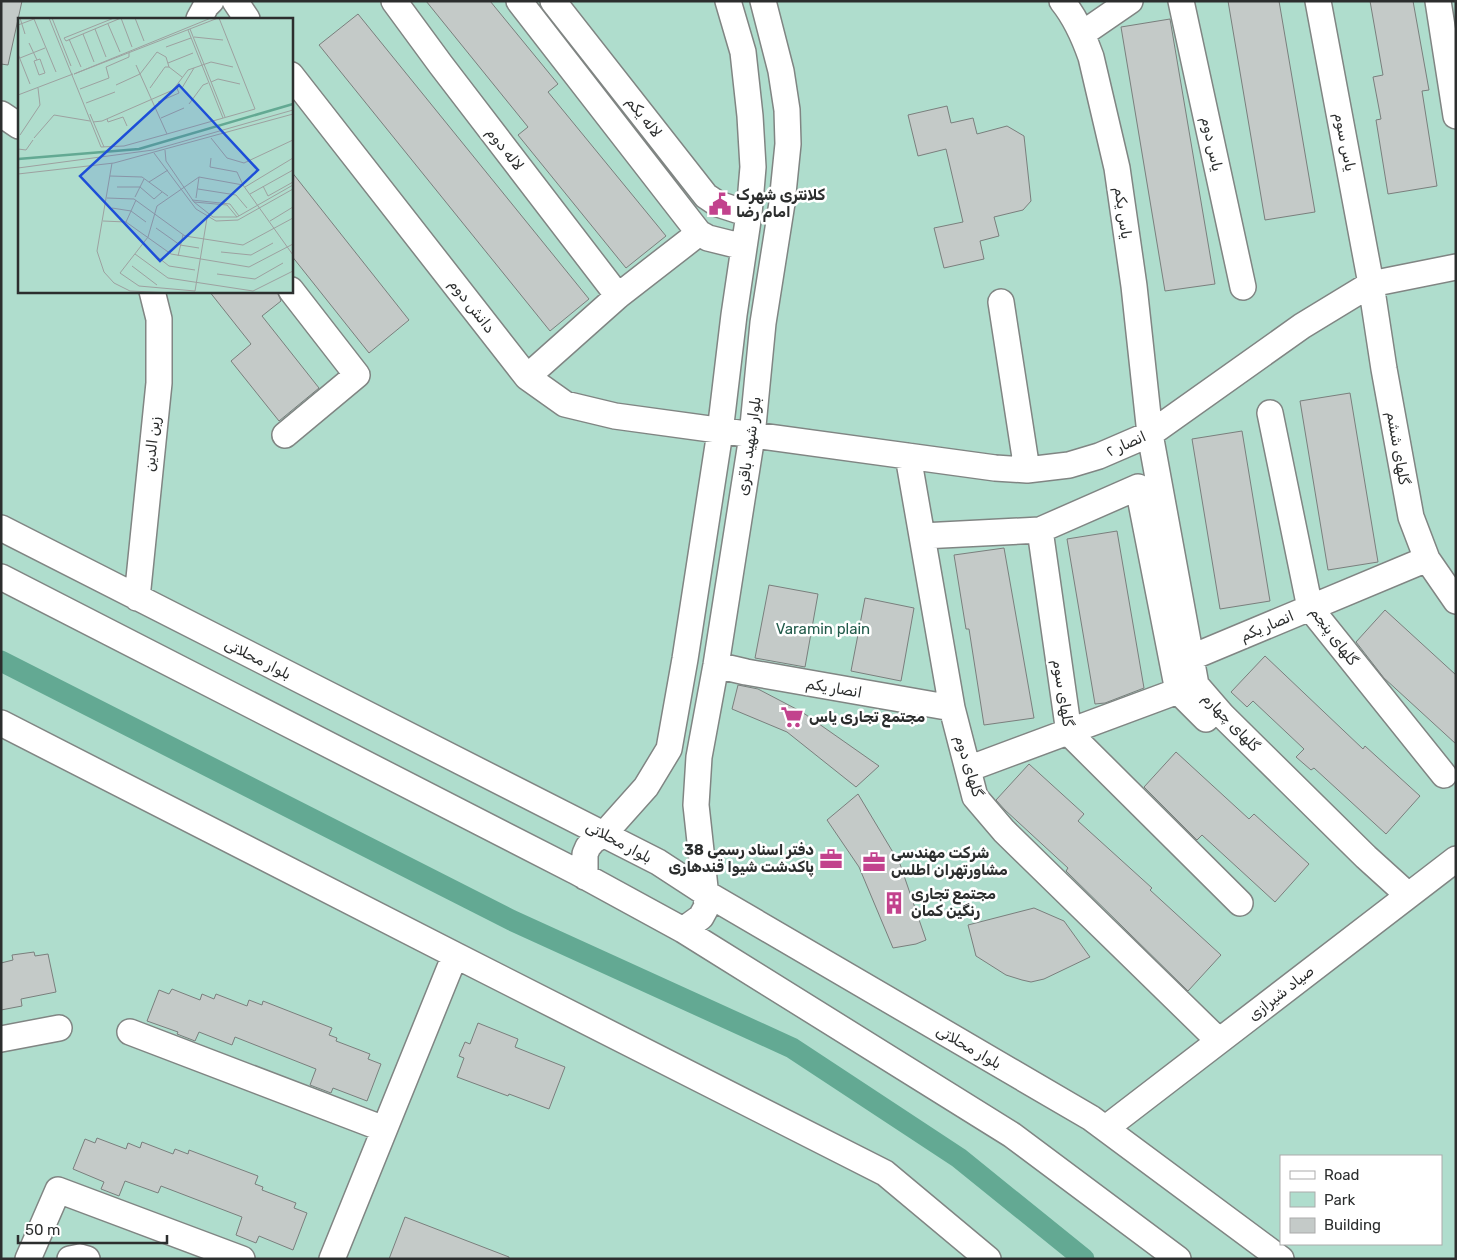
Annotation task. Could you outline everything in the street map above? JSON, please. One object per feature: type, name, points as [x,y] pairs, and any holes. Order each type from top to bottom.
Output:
[{"type":"street","points":[[200,18],[211,1]]},
{"type":"street","points":[[235,1],[246,18]]},
{"type":"street","name":"لاله دوم","points":[[394,1],[618,296]]},
{"type":"street","points":[[519,1],[699,233],[708,238],[744,247]]},
{"type":"street","name":"لاله یکم","points":[[553,1],[706,196],[718,204],[749,214]]},
{"type":"street","name":"بلوار شهید باقری","points":[[585,877],[585,854],[588,847],[593,841],[604,834],[646,787],[669,749],[685,659],[720,432],[734,315],[749,214],[753,167],[743,52],[728,1]]},
{"type":"street","name":"بلوار شهید باقری","points":[[683,930],[702,917],[707,906],[696,804],[699,756],[716,665],[752,436],[763,323],[782,203],[788,144],[787,110],[781,71],[763,1]]},
{"type":"street","name":"یاس یکم","points":[[1062,1],[1071,12],[1091,57],[1117,168],[1134,286],[1150,434]]},
{"type":"street","points":[[1082,34],[1130,1]]},
{"type":"street","name":"یاس دوم","points":[[1180,1],[1243,287]]},
{"type":"street","name":"یاس سوم","points":[[1318,1],[1371,284]]},
{"type":"street","points":[[1438,1],[1456,116]]},
{"type":"street","name":"دانش دوم","points":[[292,76],[527,377],[565,404],[615,416],[752,436]]},
{"type":"street","points":[[1,114],[18,125]]},
{"type":"street","points":[[527,377],[618,296],[699,233]]},
{"type":"street","name":"انصار ۲","points":[[752,436],[995,468],[1028,470],[1069,465],[1099,456],[1150,434],[1302,326],[1371,284],[1456,267]]},
{"type":"street","name":"گلهای ششم","points":[[1371,284],[1384,369],[1411,517],[1426,559],[1456,600]]},
{"type":"street","points":[[285,435],[357,375],[292,291]]},
{"type":"street","name":"زین الدین","points":[[137,598],[159,383],[159,319],[152,292]]},
{"type":"street","points":[[1001,302],[1028,470]]},
{"type":"street","name":"گلهای پنجم","points":[[1270,412],[1310,608],[1444,775]]},
{"type":"street","name":"گلهای چهارم","points":[[1150,434],[1196,685],[1222,715],[1366,857],[1408,895]]},
{"type":"street","name":"گلهای دوم","points":[[908,456],[952,708],[975,796],[1004,832],[1219,1041]]},
{"type":"street","points":[[922,536],[1040,530],[1138,487],[1178,692],[1334,847]]},
{"type":"street","name":"بلوار محلاتی","points":[[1,528],[658,862],[704,892],[1091,1118],[1106,1128],[1250,1250],[1281,1259]]},
{"type":"street","name":"گلهای سوم","points":[[1040,530],[1069,733],[1240,903]]},
{"type":"street","name":"انصار یکم","points":[[1190,658],[1426,559]]},
{"type":"street","points":[[1,577],[585,877],[683,930],[1012,1135],[1178,1259]]},
{"type":"street","name":"انصار یکم","points":[[716,665],[746,672],[952,708]]},
{"type":"street","points":[[968,769],[1178,692]]},
{"type":"street","points":[[1,723],[885,1173],[988,1259]]},
{"type":"street","name":"صیاد شیرازی","points":[[1106,1128],[1456,859]]},
{"type":"street","points":[[332,1259],[454,954]]},
{"type":"street","points":[[1,1039],[59,1028]]},
{"type":"street","points":[[130,1032],[384,1129]]},
{"type":"street","points":[[28,1259],[58,1190],[242,1259]]},
{"type":"street","points":[[70,1259],[80,1256],[87,1259]]},
{"type":"green space","name":"Varamin plain","points":[[1,1],[1456,1],[1456,1259],[1,1259]]},
{"type":"building","points":[[1,1],[22,1],[8,65],[1,64]]},
{"type":"building","points":[[426,1],[490,1],[558,84],[548,92],[666,236],[626,268],[518,135],[528,127]]},
{"type":"building","points":[[1228,1],[1279,1],[1315,212],[1265,220]]},
{"type":"building","points":[[1370,1],[1413,1],[1429,90],[1422,91],[1437,186],[1388,194],[1376,120],[1381,119],[1373,77],[1383,75]]},
{"type":"building","points":[[358,14],[589,299],[550,331],[319,45]]},
{"type":"building","points":[[1170,19],[1215,284],[1165,291],[1121,27]]},
{"type":"building","points":[[947,106],[951,123],[973,118],[977,134],[1007,126],[1024,136],[1031,201],[1023,210],[994,217],[999,236],[980,241],[984,259],[944,268],[934,228],[963,222],[946,149],[918,156],[908,115]]},
{"type":"building","points":[[292,172],[409,320],[369,353],[292,256]]},
{"type":"building","points":[[210,292],[277,292],[281,301],[262,316],[319,388],[279,421],[231,361],[251,344]]},
{"type":"building","points":[[1350,393],[1378,562],[1328,570],[1300,401]]},
{"type":"building","points":[[1242,431],[1270,601],[1220,609],[1192,439]]},
{"type":"building","points":[[1117,531],[1144,688],[1105,703],[1095,704],[1067,539]]},
{"type":"building","points":[[1004,548],[1034,718],[984,725],[969,629],[966,629],[954,555]]},
{"type":"building","points":[[769,585],[818,594],[805,667],[755,658]]},
{"type":"building","points":[[865,598],[914,608],[901,681],[851,671]]},
{"type":"building","points":[[1385,610],[1456,675],[1456,744],[1384,678],[1356,642]]},
{"type":"building","points":[[1265,656],[1363,749],[1365,746],[1420,796],[1386,834],[1314,768],[1311,770],[1296,757],[1304,749],[1253,701],[1247,707],[1231,692]]},
{"type":"building","points":[[738,685],[758,689],[802,712],[879,766],[856,787],[787,732],[732,709]]},
{"type":"building","points":[[1176,752],[1249,819],[1254,814],[1309,864],[1275,902],[1202,835],[1197,840],[1144,787]]},
{"type":"building","points":[[1029,764],[1084,814],[1078,821],[1152,888],[1150,890],[1221,955],[1188,991],[1066,871],[1068,868],[996,800]]},
{"type":"building","name":"مجتمع تجاری رنگین کمان","points":[[858,794],[900,864],[926,940],[916,944],[893,948],[859,867],[827,820]]},
{"type":"building","points":[[1034,908],[1064,921],[1090,957],[1044,979],[1031,982],[1006,975],[976,956],[968,925]]},
{"type":"building","points":[[34,952],[35,956],[48,954],[56,992],[21,999],[22,1006],[1,1010],[1,963],[13,960],[12,955]]},
{"type":"building","points":[[172,989],[200,1000],[202,994],[214,999],[216,994],[247,1006],[249,1000],[262,1005],[263,1001],[332,1028],[329,1035],[337,1038],[336,1041],[370,1054],[368,1059],[381,1064],[367,1101],[333,1088],[331,1093],[310,1085],[316,1069],[235,1037],[232,1045],[199,1032],[195,1041],[177,1034],[178,1032],[147,1021],[159,990],[169,994]]},
{"type":"building","points":[[478,1023],[518,1039],[515,1047],[565,1067],[549,1109],[457,1077],[464,1058],[459,1056],[465,1042],[470,1044]]},
{"type":"building","points":[[97,1138],[126,1149],[128,1143],[140,1148],[142,1142],[173,1154],[175,1149],[188,1154],[189,1150],[258,1176],[255,1184],[263,1187],[262,1190],[296,1203],[294,1208],[307,1213],[293,1250],[259,1236],[256,1243],[236,1235],[242,1217],[161,1186],[158,1193],[125,1181],[119,1196],[101,1189],[104,1182],[73,1169],[85,1139],[95,1143]]},
{"type":"building","points":[[405,1217],[509,1257],[509,1259],[389,1259]]},
{"type":"waterway","points":[[1,661],[511,920],[792,1048],[959,1158],[1084,1259]]},
{"type":"place","name":"کلانتری شهرک امام رضا","points":[[720,204]]},
{"type":"place","name":"مجتمع تجاری یاس","points":[[792,717]]},
{"type":"place","name":"دفتر اسناد رسمی 38 پاکدشت شیوا قندهاری","points":[[831,859]]},
{"type":"place","name":"شرکت مهندسی مشاورتهران اطلس","points":[[874,862]]},
{"type":"place","name":"مجتمع تجاری رنگین کمان","points":[[894,903]]}]
